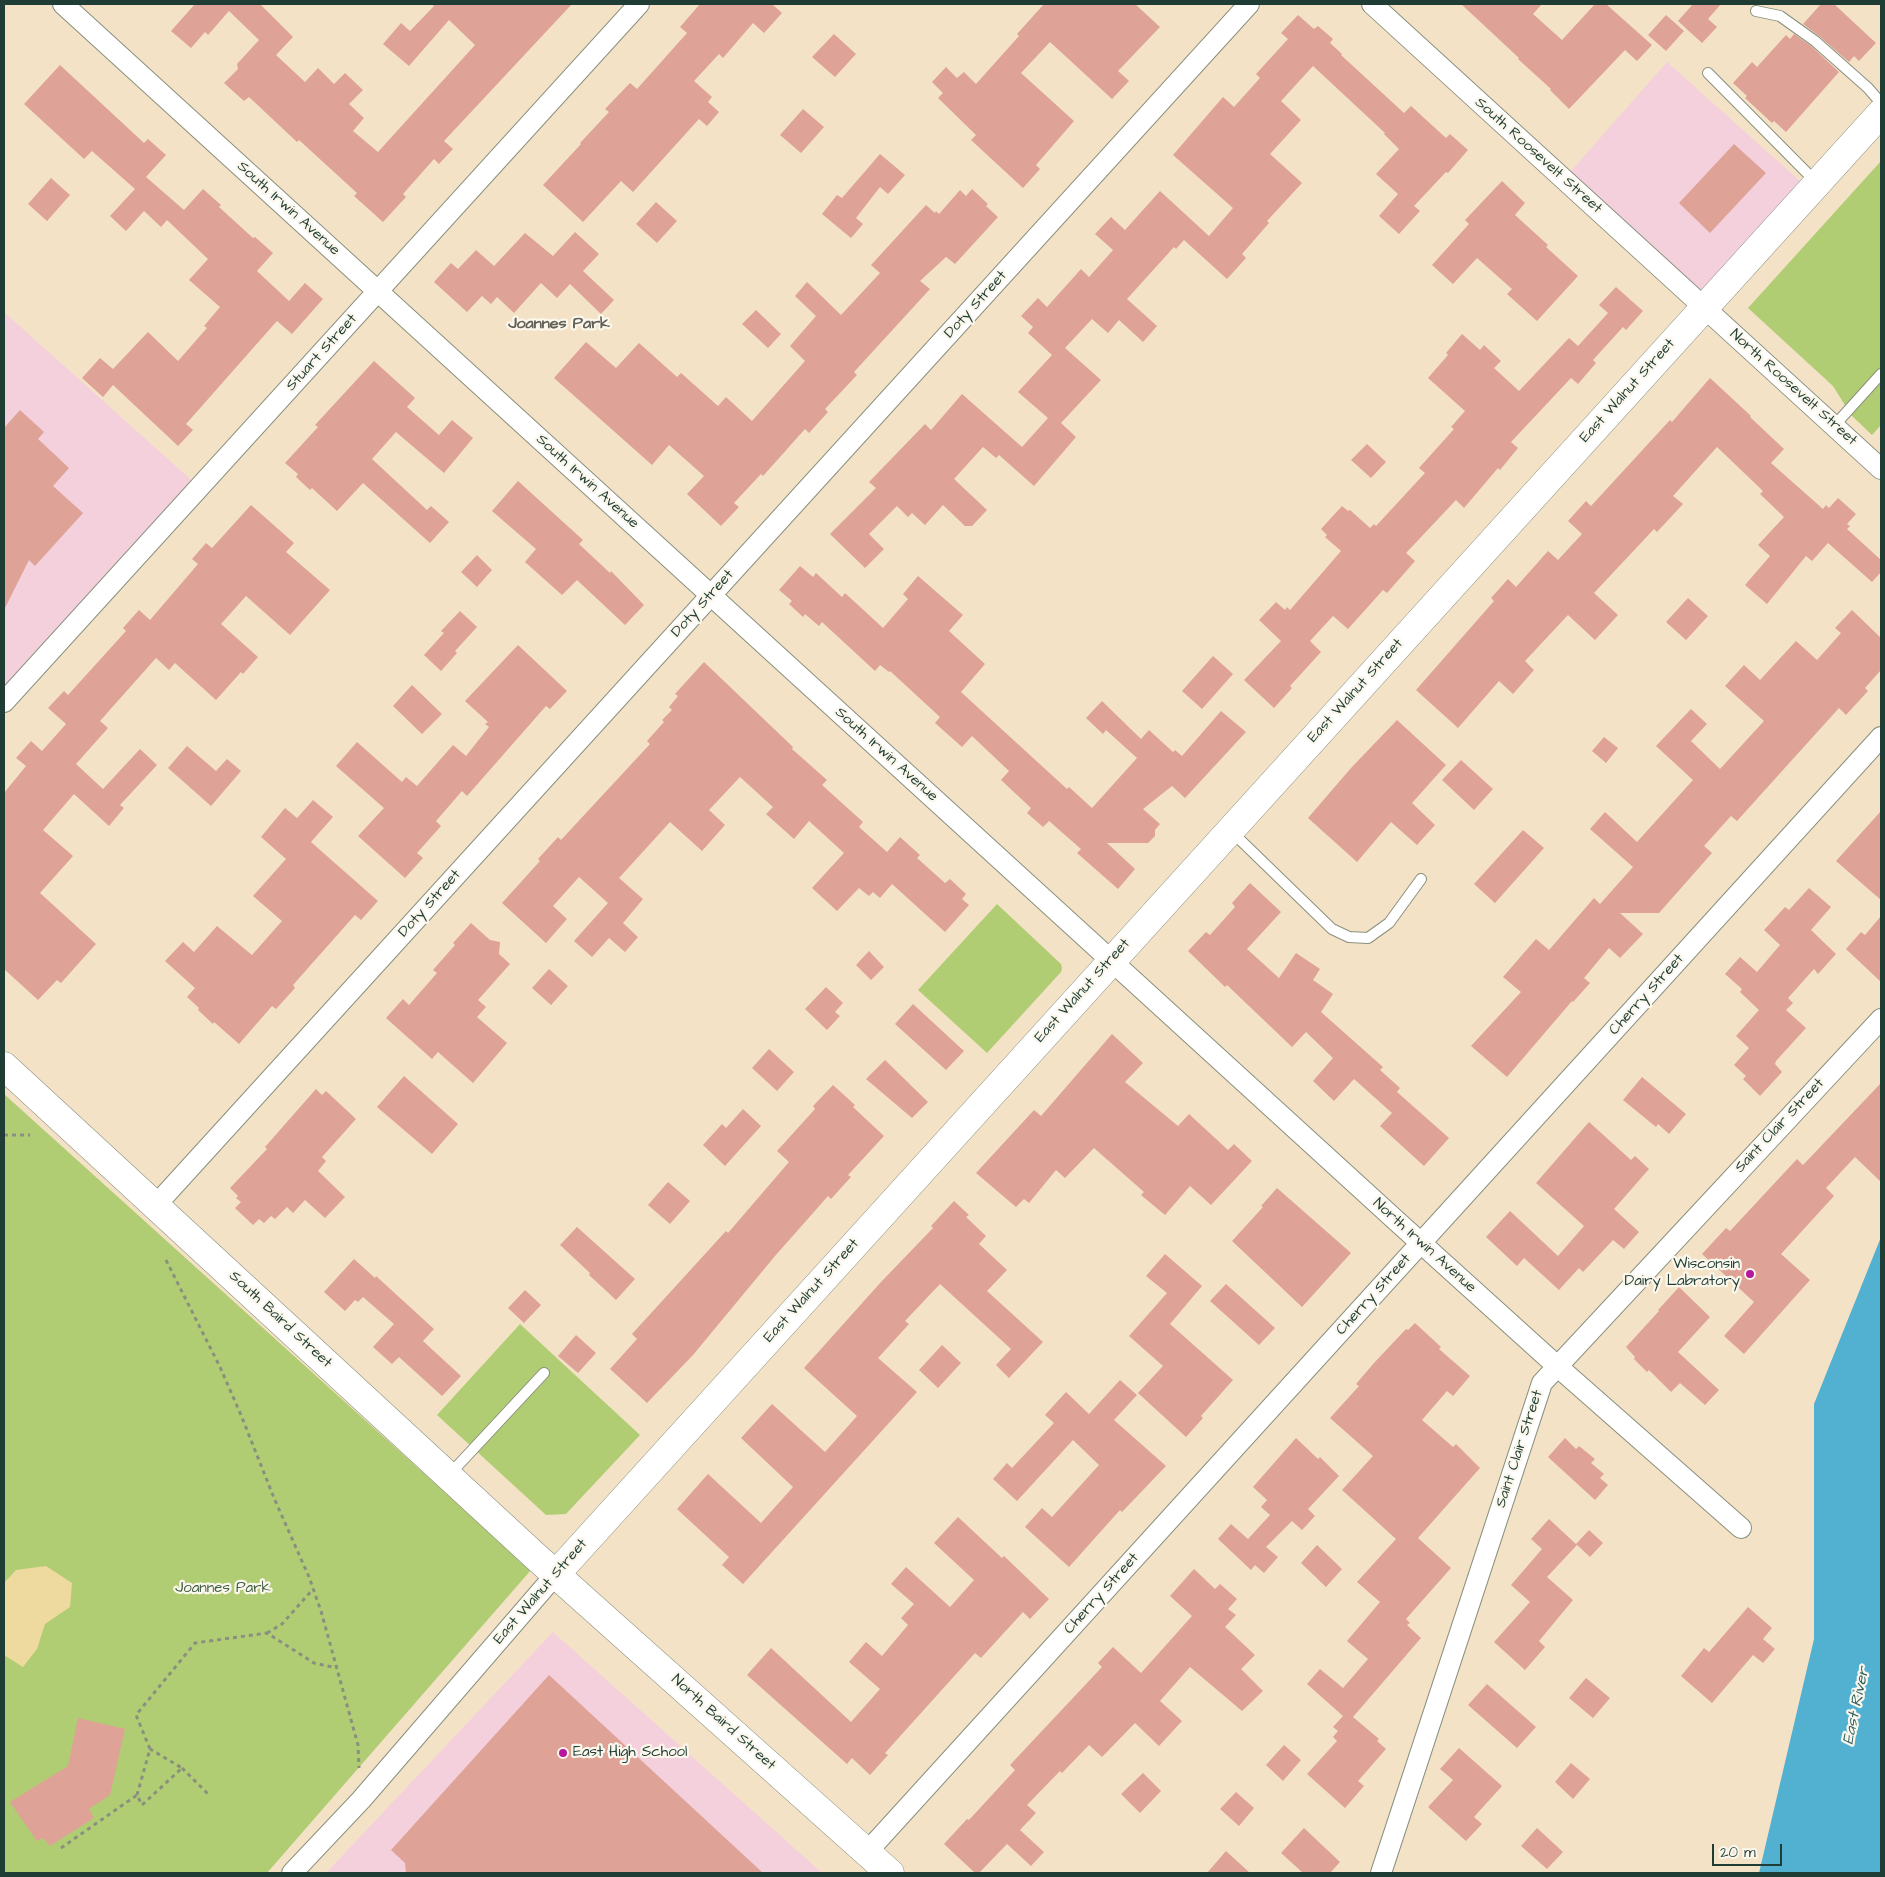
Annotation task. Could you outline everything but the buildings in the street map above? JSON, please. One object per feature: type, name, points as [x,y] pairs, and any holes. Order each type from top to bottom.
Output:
[{"type":"street","name":"South Irwin Avenue","points":[[63,4],[1111,960]]},
{"type":"street","name":"Stuart Street","points":[[4,702],[640,4]]},
{"type":"street","name":"Doty Street","points":[[156,1205],[1250,4]]},
{"type":"street","name":"South Roosevelt Street","points":[[1372,4],[1704,308]]},
{"type":"street","name":"East Walnut Street","points":[[292,1873],[361,1800],[556,1574],[1111,960],[1881,114]]},
{"type":"street","name":"North Roosevelt Street","points":[[1704,308],[1881,469]]},
{"type":"street","name":"Cherry Street","points":[[867,1852],[1881,737]]},
{"type":"street","name":"North Irwin Avenue","points":[[1111,960],[1557,1366],[1742,1528]]},
{"type":"street","name":"Saint Clair Street","points":[[1380,1873],[1542,1383],[1881,1019]]},
{"type":"street","name":"South Baird Street","points":[[4,1066],[556,1574]]},
{"type":"street","name":"North Baird Street","points":[[556,1574],[890,1873]]},
{"type":"lane","points":[[1756,11],[1780,16],[1815,41],[1868,88],[1881,103]]},
{"type":"lane","points":[[1708,73],[1818,184]]},
{"type":"lane","points":[[1834,426],[1881,374]]},
{"type":"lane","points":[[1230,830],[1332,929],[1349,937],[1368,938],[1389,922],[1421,879]]},
{"type":"lane","points":[[449,1476],[544,1373]]},
{"type":"path","points":[[4,1135],[30,1135]]},
{"type":"path","points":[[166,1260],[220,1367],[313,1589],[358,1745],[361,1800]]},
{"type":"path","points":[[209,1795],[182,1768],[150,1749],[136,1715],[196,1643],[267,1633],[282,1624],[313,1589]]},
{"type":"path","points":[[267,1633],[314,1663],[337,1668]]},
{"type":"path","points":[[62,1848],[136,1795],[150,1749]]},
{"type":"path","points":[[136,1795],[142,1804],[182,1768]]},
{"type":"shaded area","points":[[1667,62],[1811,191],[1704,308],[1564,179]]},
{"type":"shaded area","points":[[4,312],[199,487],[4,702]]},
{"type":"shaded area","name":"East High School","points":[[553,1632],[822,1873],[326,1873]]},
{"type":"green space","points":[[1881,161],[1881,425],[1872,435],[1851,415],[1833,386],[1748,308]]},
{"type":"green space","points":[[997,904],[1061,964],[1062,968],[1061,972],[987,1053],[918,990]]},
{"type":"green space","name":"Joannes Park","points":[[4,1094],[531,1570],[267,1873],[4,1873]]},
{"type":"green space","points":[[520,1324],[640,1435],[566,1514],[546,1515],[437,1415]]},
{"type":"sand","points":[[46,1566],[72,1583],[70,1607],[45,1624],[37,1649],[23,1667],[4,1655],[4,1583],[16,1570]]},
{"type":"water","name":"East River","points":[[1881,1237],[1881,1873],[1759,1873],[1814,1639],[1814,1404]]},
{"type":"place","name":"Wisconsin Dairy Labratory","points":[[1750,1274]]},
{"type":"place","name":"East High School","points":[[563,1753]]},
{"type":"district","name":"Joannes Park","points":[[559,325]]}]
